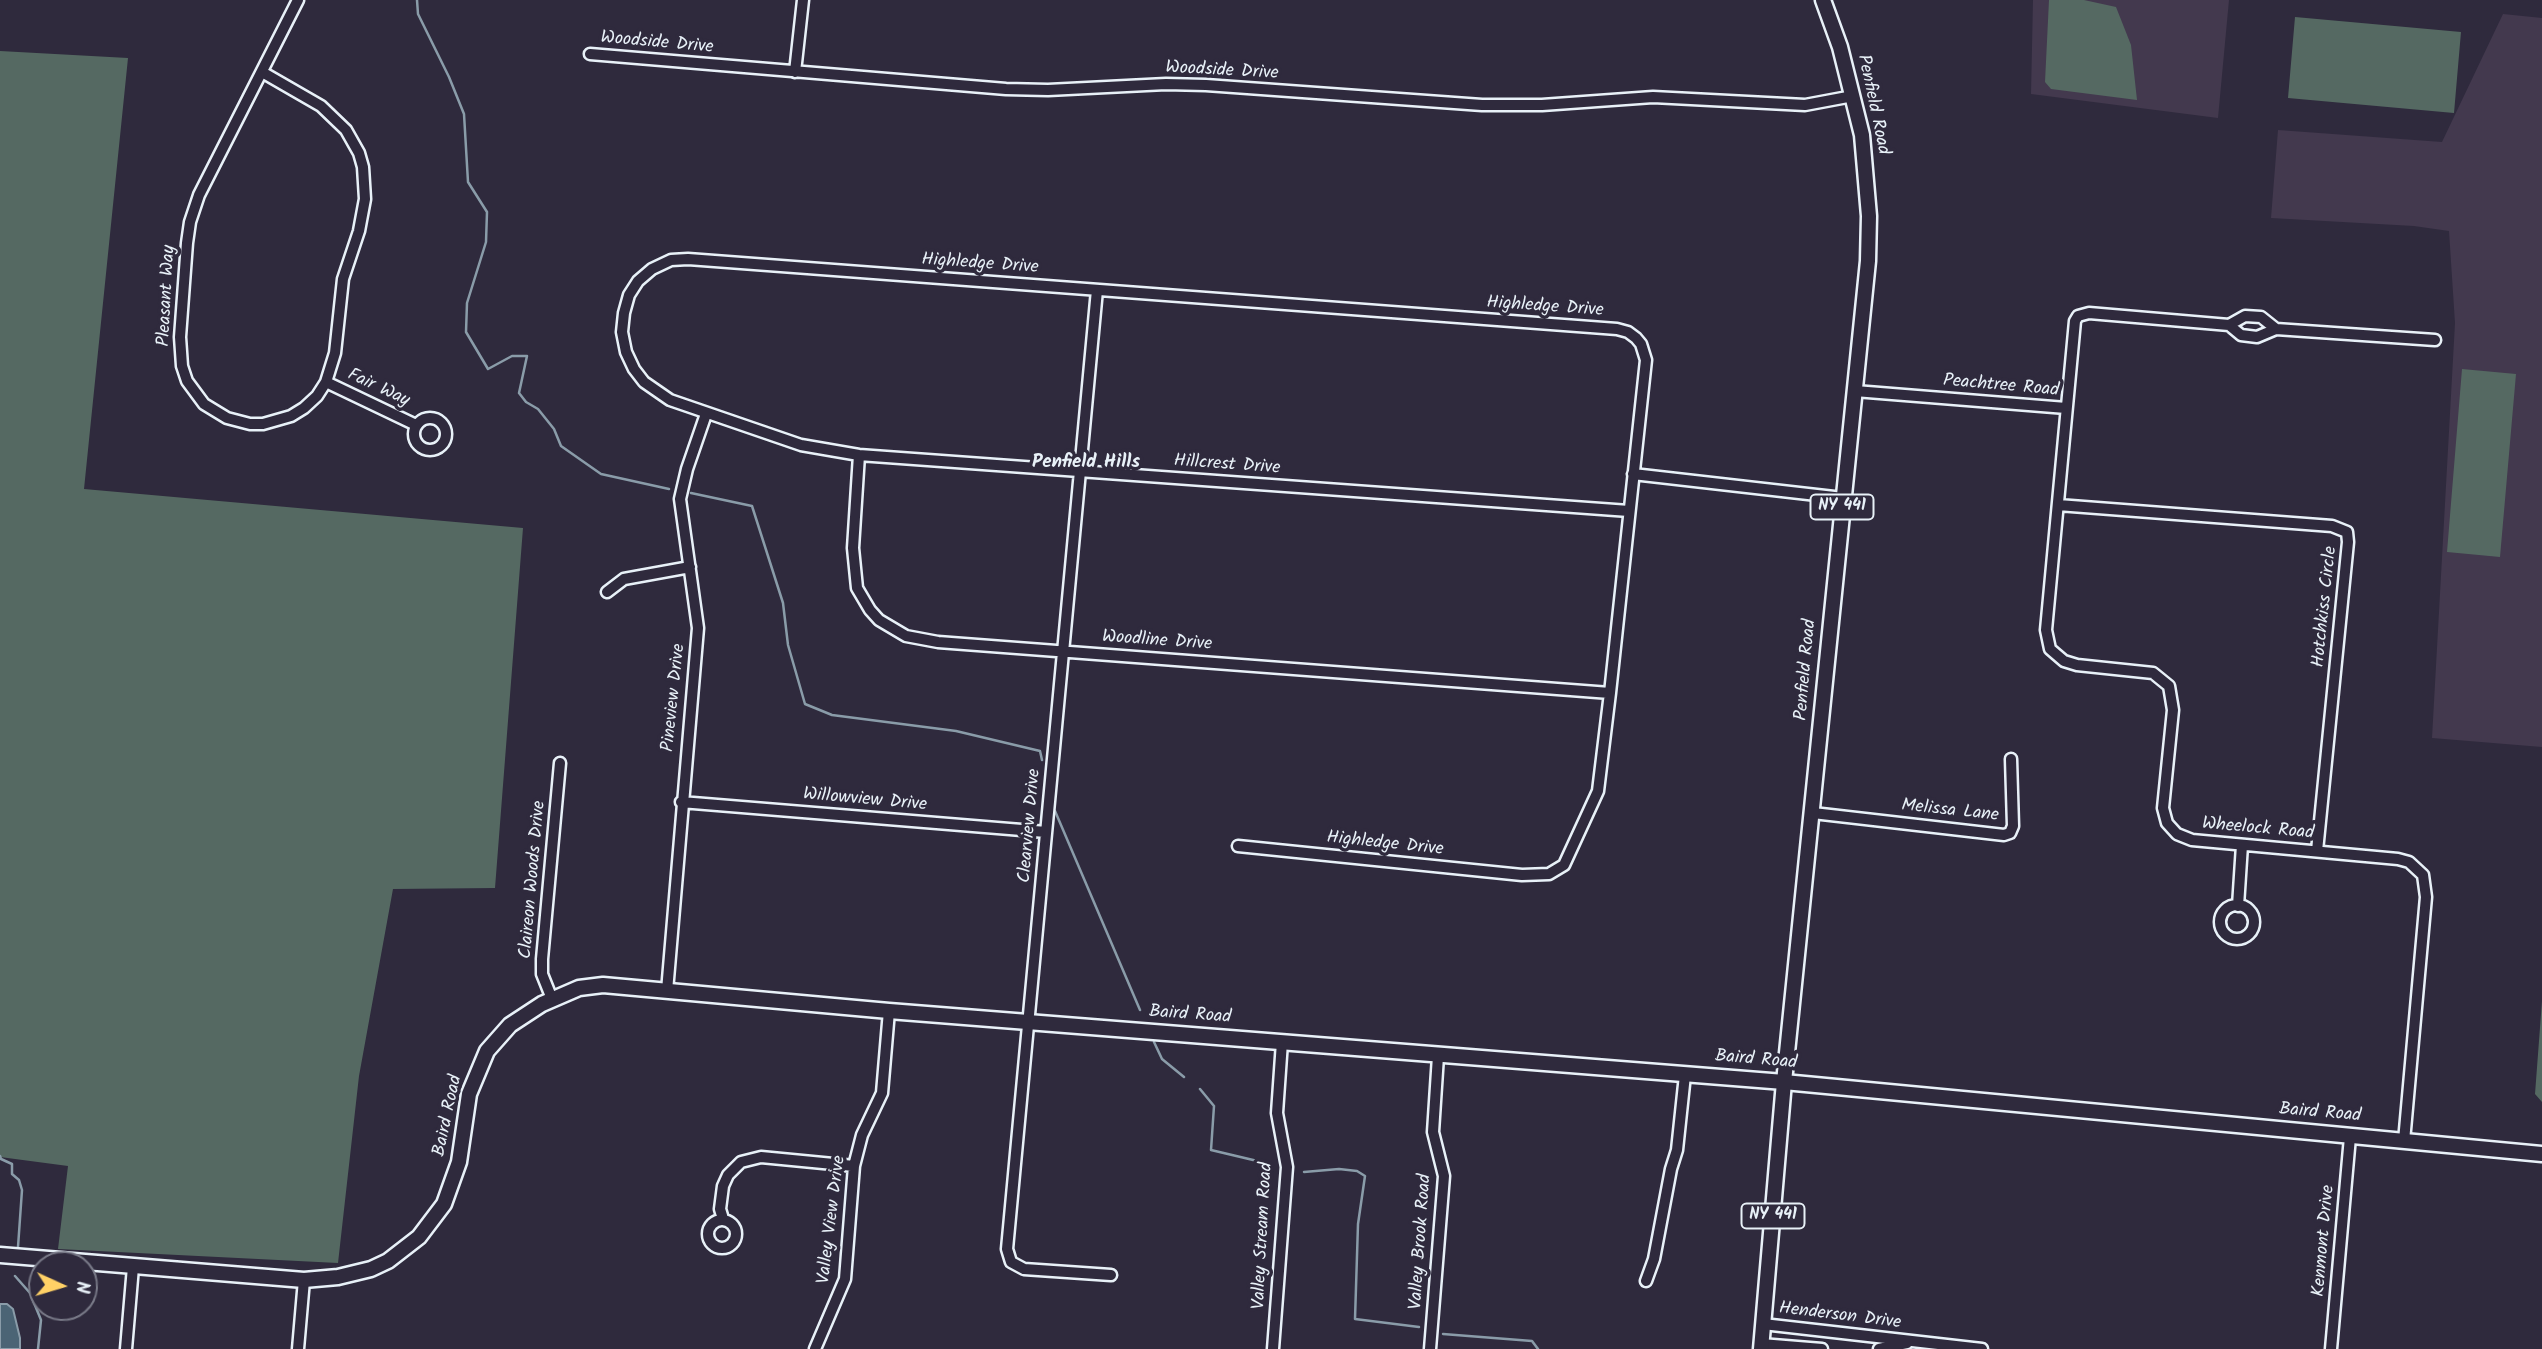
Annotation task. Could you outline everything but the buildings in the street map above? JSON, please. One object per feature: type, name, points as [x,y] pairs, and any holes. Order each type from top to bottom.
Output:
[{"type":"street","name":"Pleasant Way","points":[[262,72],[330,113],[352,141],[363,167],[365,199],[359,231],[343,279],[335,353],[326,382],[317,396],[291,416],[263,424],[250,424],[227,418],[204,404],[187,381],[182,366],[180,337],[187,243],[199,195],[298,0]]},
{"type":"street","points":[[794,72],[803,0]]},
{"type":"street","name":"Penfield Road","points":[[1761,1346],[1784,1082],[1868,261],[1869,216],[1865,155],[1840,47],[1822,0]]},
{"type":"street","name":"Woodside Drive","points":[[590,54],[1006,89],[1206,85],[1482,105],[1542,105],[1653,97],[1805,105],[1853,96]]},
{"type":"street","name":"Highledge Drive","points":[[622,327],[629,295],[638,281],[652,269],[671,260],[688,259],[1628,332],[1641,344],[1646,360],[1610,693],[1598,791],[1568,858],[1555,872],[1544,875],[1238,846]]},
{"type":"street","name":"Clearview Drive","points":[[1097,290],[1008,1256],[1015,1266],[1024,1269],[1111,1275]]},
{"type":"street","name":"Peachtree Road","points":[[1855,391],[2066,408],[2075,321],[2083,313],[2229,325],[2245,316],[2261,317],[2276,329]]},
{"type":"street","name":"Peachtree Road","points":[[2229,325],[2241,335],[2258,337],[2276,329],[2434,340]]},
{"type":"street","name":"Hillcrest Drive","points":[[622,327],[626,352],[634,369],[644,382],[670,400],[802,445],[859,455],[1629,511]]},
{"type":"street","name":"Fair Way","points":[[326,382],[416,425]]},
{"type":"street","name":"Wheelock Road","points":[[2066,408],[2046,630],[2050,649],[2058,658],[2070,664],[2144,671],[2154,673],[2165,681],[2173,701],[2164,808],[2167,822],[2177,834],[2185,838],[2398,859],[2409,862],[2423,875],[2426,897],[2403,1141]]},
{"type":"street","name":"Pineview Drive","points":[[667,991],[681,802],[698,628],[681,499],[687,469],[706,414]]},
{"type":"street","name":"Woodline Drive","points":[[859,455],[853,548],[854,578],[863,601],[879,620],[906,636],[920,640],[1610,693]]},
{"type":"street","points":[[1633,474],[1843,498]]},
{"type":"street","name":"Hotchkiss Circle","points":[[2058,505],[2332,526],[2347,532],[2347,556],[2317,851]]},
{"type":"street","points":[[607,592],[624,579],[690,567]]},
{"type":"street","name":"Melissa Lane","points":[[1813,813],[2010,833],[2013,826],[2011,759]]},
{"type":"street","name":"Claireon Woods Drive","points":[[552,999],[542,974],[542,959],[560,763]]},
{"type":"street","name":"Willowview Drive","points":[[681,802],[1046,832]]},
{"type":"street","points":[[2238,905],[2242,845]]},
{"type":"street","name":"Baird Road","points":[[0,1255],[304,1280],[338,1277],[371,1269],[388,1261],[419,1237],[444,1204],[454,1183],[469,1094],[487,1051],[510,1025],[552,999],[579,988],[603,985],[889,1012],[1784,1082],[2542,1154]]},
{"type":"street","name":"Valley View Drive","points":[[815,1349],[845,1279],[854,1166],[862,1135],[882,1093],[889,1012]]},
{"type":"street","name":"Valley Stream Road","points":[[1273,1349],[1287,1167],[1277,1113],[1282,1042]]},
{"type":"street","name":"Valley Brook Road","points":[[1430,1349],[1444,1176],[1433,1132],[1438,1056]]},
{"type":"street","points":[[1646,1281],[1654,1259],[1677,1150],[1685,1075]]},
{"type":"street","name":"Kenmont Drive","points":[[2332,1349],[2350,1137]]},
{"type":"street","points":[[723,1219],[720,1209],[723,1186],[728,1175],[741,1162],[761,1157],[854,1166]]},
{"type":"street","points":[[126,1349],[134,1267]]},
{"type":"street","points":[[298,1349],[304,1280]]},
{"type":"street","name":"Henderson Drive","points":[[1763,1324],[1982,1349]]},
{"type":"street","name":"Henderson Drive","points":[[1879,1349],[1914,1341]]},
{"type":"street","name":"Henderson Drive","points":[[1761,1346],[1822,1349]]},
{"type":"shaded area","points":[[2033,0],[2229,0],[2218,118],[2031,94]]},
{"type":"shaded area","points":[[2503,14],[2542,18],[2542,747],[2432,738],[2455,323],[2449,231],[2414,226],[2271,218],[2278,130],[2442,142]]},
{"type":"green space","points":[[2049,0],[2084,0],[2116,7],[2131,45],[2137,100],[2051,89],[2045,82]]},
{"type":"green space","points":[[2295,17],[2461,32],[2454,113],[2288,98]]},
{"type":"green space","points":[[0,51],[128,58],[84,489],[523,528],[495,888],[393,889],[359,1076],[338,1263],[58,1249],[68,1166],[0,1157]]},
{"type":"green space","points":[[2462,369],[2516,374],[2500,557],[2447,552]]},
{"type":"green space","points":[[2542,1001],[2542,1102],[2535,1094]]},
{"type":"water","points":[[0,1304],[7,1304],[13,1309],[20,1349],[0,1349]]},
{"type":"waterway","points":[[417,0],[418,14],[464,114],[468,182],[487,212],[486,242],[467,303],[466,332],[488,369],[512,356],[527,356],[519,393],[526,402],[538,409],[554,429],[561,446],[601,474],[669,489]]},
{"type":"waterway","points":[[691,493],[752,506],[783,603],[788,645],[805,704],[832,715],[956,731],[1040,751],[1042,760]]},
{"type":"waterway","points":[[1055,811],[1140,1010]]},
{"type":"waterway","points":[[1154,1042],[1162,1059],[1184,1077]]},
{"type":"waterway","points":[[1200,1089],[1214,1106],[1211,1150],[1270,1164]]},
{"type":"waterway","points":[[0,1156],[12,1164],[12,1174],[19,1180],[22,1190],[18,1247]]},
{"type":"waterway","points":[[1304,1172],[1339,1169],[1357,1171],[1365,1176],[1358,1224],[1355,1319],[1419,1327]]},
{"type":"waterway","points":[[15,1276],[30,1293],[41,1320],[38,1349]]},
{"type":"waterway","points":[[1443,1334],[1532,1341],[1538,1349]]},
{"type":"district","name":"Penfield Hills","points":[[1086,464]]}]
